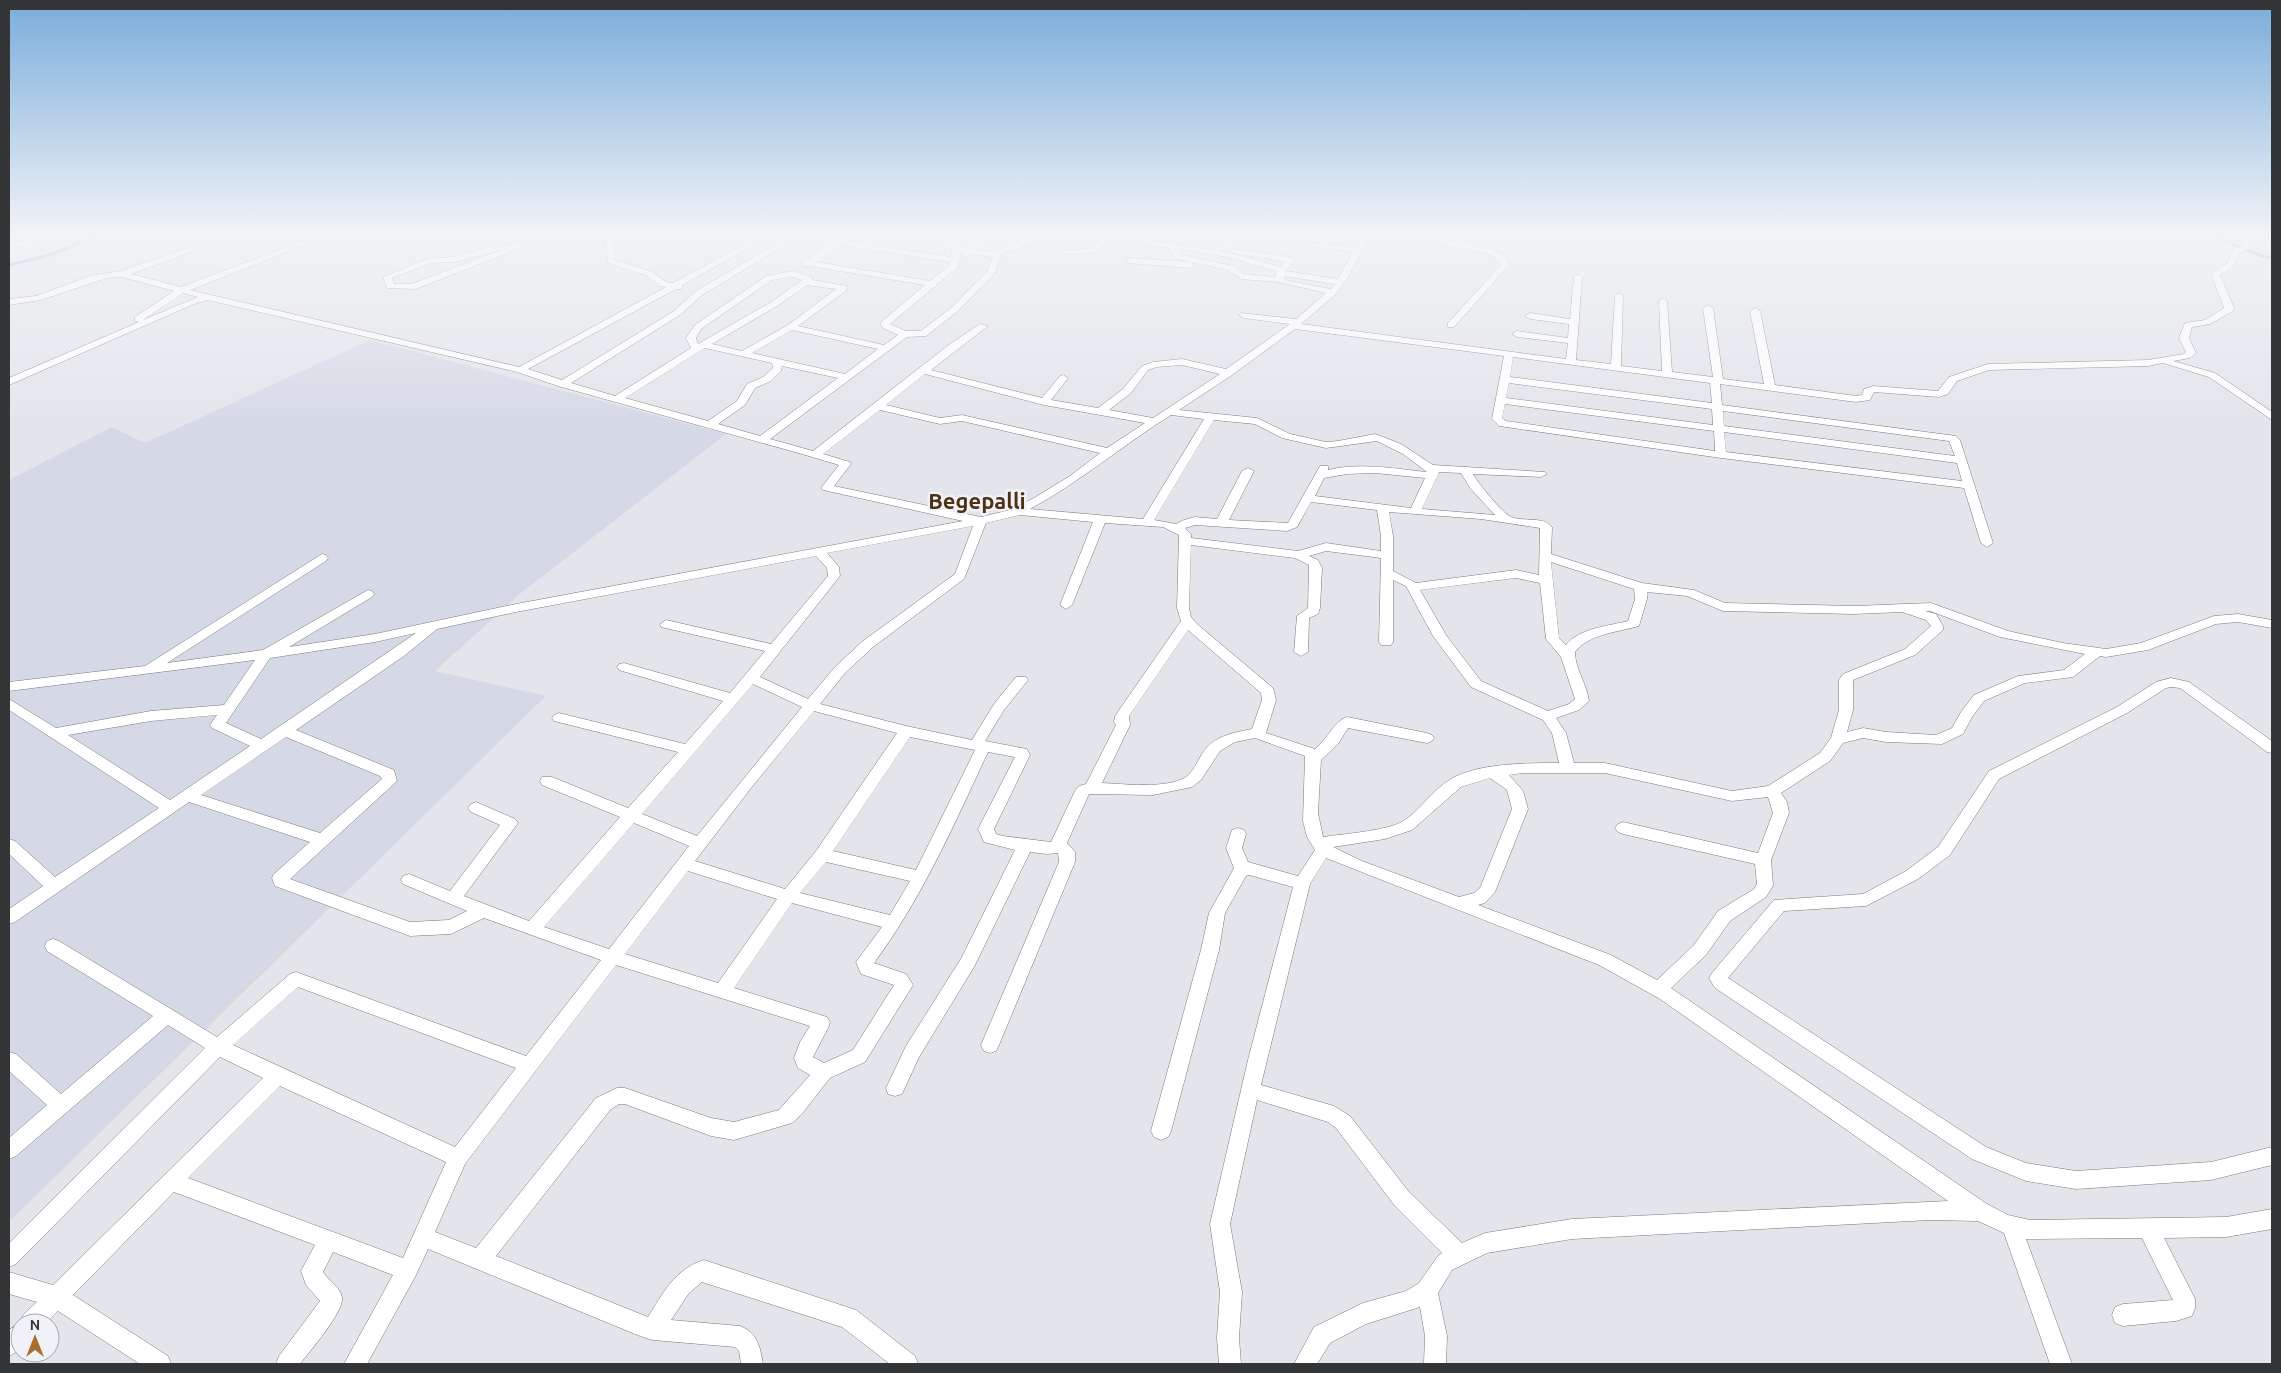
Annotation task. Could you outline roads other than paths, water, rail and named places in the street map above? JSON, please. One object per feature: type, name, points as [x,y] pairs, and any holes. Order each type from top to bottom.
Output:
[{"type":"street","points":[[9,302],[42,297]]},
{"type":"street","points":[[122,332],[170,297]]},
{"type":"street","points":[[208,297],[520,370],[562,384],[764,438],[846,464],[827,488],[981,521]]},
{"type":"street","points":[[9,382],[191,302],[208,297]]},
{"type":"street","points":[[520,370],[658,297]]},
{"type":"street","points":[[562,384],[678,313],[694,297]]},
{"type":"street","points":[[741,297],[700,326],[691,338],[701,347],[745,354],[844,377]]},
{"type":"street","points":[[618,399],[740,322],[784,297]]},
{"type":"street","points":[[745,354],[791,327],[832,297]]},
{"type":"street","points":[[916,297],[885,323],[886,326],[905,334],[923,334],[955,310],[967,297]]},
{"type":"street","points":[[9,686],[265,655],[375,638],[981,521],[1018,511],[1074,478],[1154,421],[1229,373],[1296,324],[1326,297]]},
{"type":"street","points":[[1451,325],[1475,297]]},
{"type":"street","points":[[1571,361],[1576,297]]},
{"type":"street","points":[[1616,367],[1619,297]]},
{"type":"street","points":[[1244,315],[1296,324],[1509,353],[1862,399],[1866,398],[1868,391],[1874,389],[1940,394],[1944,392],[1953,379],[1988,366],[2164,362],[2188,356],[2191,353],[2184,338],[2188,325],[2207,322],[2228,311],[2229,308],[2225,297]]},
{"type":"street","points":[[1663,301],[1667,374]]},
{"type":"street","points":[[1708,308],[1717,380],[1721,455]]},
{"type":"street","points":[[1755,310],[1770,387]]},
{"type":"street","points":[[1530,316],[1574,322]]},
{"type":"street","points":[[816,454],[924,371],[953,346],[983,326]]},
{"type":"street","points":[[791,327],[885,348]]},
{"type":"street","points":[[764,438],[844,377],[905,334]]},
{"type":"street","points":[[1517,334],[1572,341]]},
{"type":"street","points":[[1509,353],[1497,419],[1509,425],[1721,455],[1969,485]]},
{"type":"street","points":[[711,424],[741,403],[750,386],[767,378],[778,369],[776,361]]},
{"type":"street","points":[[1100,412],[1127,391],[1145,368],[1156,364],[1182,362],[1229,373]]},
{"type":"street","points":[[2164,362],[2212,376],[2272,417]]},
{"type":"street","points":[[924,371],[1044,402],[1154,421]]},
{"type":"street","points":[[1044,402],[1063,378]]},
{"type":"street","points":[[1504,379],[1949,437],[1955,440],[1987,543]]},
{"type":"street","points":[[1501,400],[1719,430],[1961,460]]},
{"type":"street","points":[[878,406],[940,421],[962,418],[1110,452]]},
{"type":"street","points":[[1169,412],[1257,421],[1266,424],[1280,434],[1327,445],[1339,445],[1370,437],[1380,437],[1426,462],[1431,472],[1415,512]]},
{"type":"street","points":[[1146,523],[1211,416]]},
{"type":"street","points":[[1258,733],[1269,700],[1268,691],[1188,621],[1183,608],[1181,534],[1188,522],[1287,527],[1293,525],[1322,472],[1356,469],[1431,472],[1465,470],[1541,474]]},
{"type":"street","points":[[1465,470],[1474,486],[1506,519]]},
{"type":"street","points":[[1221,523],[1248,471]]},
{"type":"street","points":[[1307,498],[1415,512],[1506,519],[1538,523],[1546,527],[1546,580],[1553,639],[1567,655],[1582,701],[1574,707],[1547,716]]},
{"type":"street","points":[[1382,508],[1387,536],[1386,642]]},
{"type":"street","points":[[1018,511],[1146,523],[1181,534],[1298,555],[1314,563],[1316,568],[1314,608],[1313,611],[1303,616],[1301,652]]},
{"type":"street","points":[[1066,605],[1100,520]]},
{"type":"street","points":[[355,1364],[408,1270],[458,1158],[684,864],[840,670],[868,644],[960,576],[981,521]]},
{"type":"street","points":[[1298,555],[1326,547],[1387,556]]},
{"type":"street","points":[[532,928],[733,699],[834,576],[833,567],[818,551]]},
{"type":"street","points":[[1545,556],[1640,587],[1685,592],[1723,607],[1937,608],[2005,634],[2097,652],[2114,653],[2138,648],[2214,620],[2238,618],[2272,624]]},
{"type":"street","points":[[147,670],[322,558]]},
{"type":"street","points":[[1386,572],[1411,584],[1440,636],[1472,681],[1547,716],[1559,733],[1568,768]]},
{"type":"street","points":[[1412,587],[1516,574],[1546,580]]},
{"type":"street","points":[[1567,655],[1574,645],[1592,634],[1634,622],[1641,599],[1640,587]]},
{"type":"street","points":[[260,745],[218,725],[265,655],[368,594]]},
{"type":"street","points":[[1321,846],[1407,826],[1456,783],[1493,773],[1523,768],[1605,768],[1732,796],[1772,791],[1825,757],[1838,739],[1846,710],[1846,680],[1848,677],[1910,652],[1936,630],[1937,626],[1931,617],[1902,608]]},
{"type":"street","points":[[1092,788],[1123,725],[1121,722],[1122,716],[1188,621]]},
{"type":"street","points":[[666,624],[773,649]]},
{"type":"street","points":[[9,917],[171,808],[260,745],[399,653],[433,626]]},
{"type":"street","points":[[1838,739],[1863,733],[1891,737],[1940,739],[1958,731],[1966,715],[1979,698],[2020,680],[2068,674],[2097,652]]},
{"type":"street","points":[[624,667],[733,699]]},
{"type":"street","points":[[751,678],[811,706],[906,731],[980,746],[1017,751],[1023,755],[986,829],[990,838],[1025,845],[1054,848],[1059,844],[1080,795],[1084,790],[1092,788],[1150,789],[1188,782],[1195,777],[1213,749],[1219,744],[1258,733]]},
{"type":"street","points":[[480,1260],[603,1104],[610,1100],[625,1096],[711,1127],[734,1131],[785,1117],[794,1109],[823,1072],[859,1056],[904,985],[902,980],[870,970],[864,966],[865,962],[894,923],[921,877],[999,707],[1021,680]]},
{"type":"street","points":[[2272,748],[2184,686],[2171,682],[2162,685],[2122,710],[1994,775],[1947,848],[1912,876],[1866,900],[1780,905],[1718,978],[1721,983],[1979,1153],[2010,1167],[2056,1178],[2076,1180],[2210,1171],[2272,1156]]},
{"type":"street","points":[[9,704],[171,808]]},
{"type":"street","points":[[54,733],[158,715],[228,709]]},
{"type":"street","points":[[559,718],[689,750]]},
{"type":"street","points":[[1427,738],[1347,722],[1343,724],[1335,738],[1324,751],[1314,758],[1309,801],[1312,828],[1321,846],[1356,865],[1605,960],[1659,989],[1980,1211],[2011,1225],[2030,1230],[2226,1227],[2272,1219]]},
{"type":"street","points":[[283,730],[385,772],[390,777],[387,785],[283,875],[280,878],[281,882],[410,929],[451,927],[483,911]]},
{"type":"street","points":[[722,991],[788,896],[822,855],[906,731]]},
{"type":"street","points":[[1258,733],[1261,736],[1306,750],[1314,758]]},
{"type":"street","points":[[1458,904],[1479,898],[1487,892],[1520,809],[1519,796],[1514,787],[1508,780],[1493,773]]},
{"type":"street","points":[[547,781],[700,844]]},
{"type":"street","points":[[1659,989],[1700,950],[1724,916],[1760,893],[1765,885],[1763,860],[1781,812],[1779,802],[1772,791]]},
{"type":"street","points":[[187,796],[323,840]]},
{"type":"street","points":[[452,899],[509,826],[508,820],[476,808]]},
{"type":"street","points":[[1623,828],[1763,860]]},
{"type":"street","points":[[1238,834],[1232,848],[1243,868],[1302,883]]},
{"type":"street","points":[[990,1045],[1068,862],[1068,852],[1059,844]]},
{"type":"street","points":[[9,845],[55,887]]},
{"type":"street","points":[[895,1088],[912,1052],[968,962],[1025,845]]},
{"type":"street","points":[[1230,1364],[1228,1338],[1231,1292],[1220,1224],[1302,883],[1321,846]]},
{"type":"street","points":[[822,855],[921,877]]},
{"type":"street","points":[[684,864],[788,896],[894,923]]},
{"type":"street","points":[[1161,1131],[1210,950],[1216,913],[1243,868]]},
{"type":"street","points":[[408,880],[483,911],[613,956],[821,1022],[820,1028],[803,1051],[803,1057],[804,1062],[823,1072]]},
{"type":"street","points":[[52,946],[218,1047],[458,1158]]},
{"type":"street","points":[[9,1256],[218,1047],[296,979],[529,1066]]},
{"type":"street","points":[[9,1150],[166,1016]]},
{"type":"street","points":[[9,1060],[62,1106]]},
{"type":"street","points":[[41,1313],[278,1076]]},
{"type":"street","points":[[1251,1090],[1334,1115],[1343,1122],[1402,1200],[1460,1256]]},
{"type":"street","points":[[171,1181],[408,1270]]},
{"type":"street","points":[[1305,1364],[1322,1335],[1363,1314],[1410,1301],[1427,1291],[1445,1263],[1485,1243],[1572,1229],[1930,1210],[1980,1211]]},
{"type":"street","points":[[2011,1225],[2061,1364]]},
{"type":"street","points":[[2123,1315],[2184,1308],[2184,1299],[2148,1228]]},
{"type":"street","points":[[422,1237],[640,1325],[653,1329],[740,1337],[749,1346],[752,1364]]},
{"type":"street","points":[[287,1364],[331,1304],[332,1298],[313,1278],[312,1271],[328,1241]]},
{"type":"street","points":[[653,1329],[688,1278],[696,1272],[704,1271],[848,1318],[907,1364]]},
{"type":"street","points":[[9,1283],[56,1297],[160,1364]]},
{"type":"street","points":[[1427,1291],[1436,1336],[1435,1364]]},
{"type":"district","name":"Begepalli","points":[[977,501]]}]
